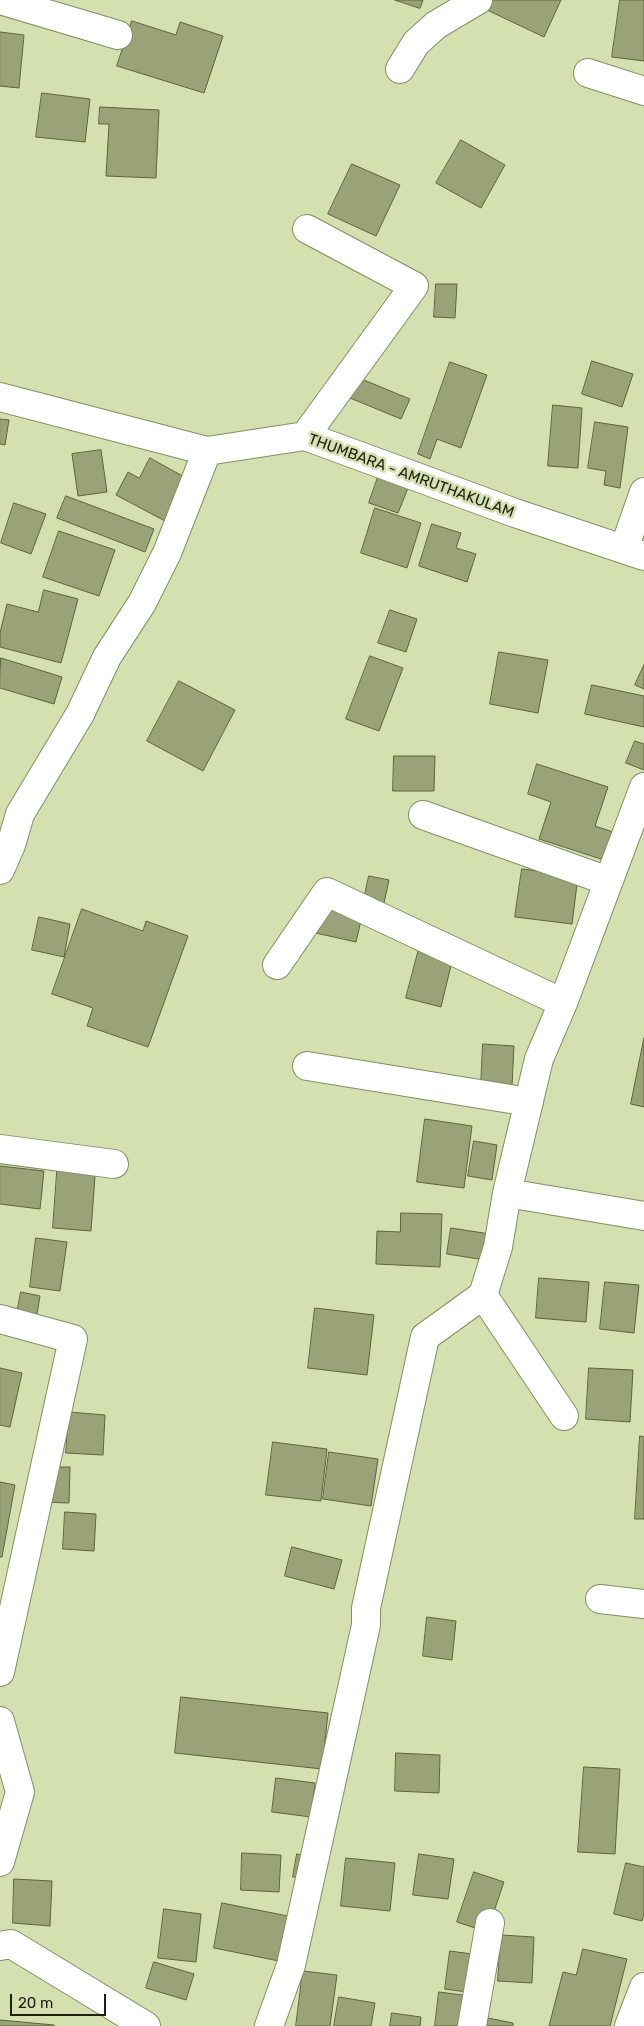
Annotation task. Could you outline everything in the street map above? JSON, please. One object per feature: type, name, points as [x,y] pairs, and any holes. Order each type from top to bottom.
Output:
[{"type":"street","points":[[0,0],[118,35]]},
{"type":"street","points":[[400,69],[416,43],[436,25],[478,0]]},
{"type":"street","points":[[588,73],[644,91]]},
{"type":"street","points":[[305,436],[414,286],[307,229]]},
{"type":"street","name":"THUMBARA - AMRUTHAKULAM","points":[[0,397],[207,451],[305,436],[515,513],[634,553]]},
{"type":"street","points":[[0,870],[11,845],[20,814],[80,714],[108,657],[142,603],[159,570],[207,451]]},
{"type":"street","points":[[634,553],[644,492]]},
{"type":"street","points":[[269,2026],[291,1965],[366,1625],[366,1608],[425,1337],[483,1295],[498,1248],[507,1193],[539,1059],[563,1003],[644,786]]},
{"type":"street","points":[[423,816],[608,881]]},
{"type":"street","points":[[277,965],[327,892],[563,1003]]},
{"type":"street","points":[[307,1066],[529,1102]]},
{"type":"street","points":[[0,1148],[114,1164]]},
{"type":"street","points":[[507,1193],[644,1216]]},
{"type":"street","points":[[483,1295],[564,1416]]},
{"type":"street","points":[[0,1319],[73,1339],[0,1672]]},
{"type":"street","points":[[600,1599],[644,1604]]},
{"type":"street","points":[[0,1720],[20,1792],[0,1862]]},
{"type":"street","points":[[472,2026],[490,1923]]},
{"type":"street","points":[[0,1946],[11,1944],[146,2026]]},
{"type":"street","points":[[629,2026],[644,1987]]},
{"type":"building","points":[[395,0],[423,0],[420,8]]},
{"type":"building","points":[[492,0],[561,0],[544,37],[487,10]]},
{"type":"building","points":[[620,0],[644,0],[644,61],[612,57]]},
{"type":"building","points":[[132,21],[176,35],[180,22],[223,36],[204,93],[117,66]]},
{"type":"building","points":[[0,32],[24,35],[19,88],[0,86]]},
{"type":"building","points":[[42,93],[90,99],[85,142],[36,137]]},
{"type":"building","points":[[100,107],[159,110],[156,178],[106,176],[109,124],[99,124]]},
{"type":"building","points":[[461,140],[505,165],[481,208],[436,183]]},
{"type":"building","points":[[352,164],[400,185],[376,236],[328,214]]},
{"type":"building","points":[[436,284],[457,284],[455,318],[434,317]]},
{"type":"building","points":[[592,361],[633,374],[622,407],[582,394]]},
{"type":"building","points":[[450,362],[487,375],[461,448],[437,439],[430,459],[418,454]]},
{"type":"building","points":[[359,378],[410,399],[401,419],[350,398]]},
{"type":"building","points":[[553,405],[582,408],[578,468],[548,466]]},
{"type":"building","points":[[0,419],[9,420],[5,445],[0,444]]},
{"type":"building","points":[[595,422],[628,427],[620,488],[604,485],[606,471],[588,468]]},
{"type":"building","points":[[101,450],[107,492],[78,496],[72,454]]},
{"type":"building","points":[[150,458],[188,479],[165,521],[116,495],[128,472],[139,478]]},
{"type":"building","points":[[378,477],[408,488],[398,513],[369,503]]},
{"type":"building","points":[[66,496],[154,529],[145,552],[57,518]]},
{"type":"building","points":[[14,503],[46,514],[31,554],[1,543]]},
{"type":"building","points":[[375,508],[421,523],[407,568],[361,553]]},
{"type":"building","points":[[432,524],[461,533],[456,548],[476,554],[467,582],[419,566]]},
{"type":"building","points":[[59,531],[115,550],[99,596],[43,577]]},
{"type":"building","points":[[44,590],[78,599],[61,663],[0,647],[0,633],[7,604],[38,612]]},
{"type":"building","points":[[390,610],[417,619],[406,652],[378,643]]},
{"type":"building","points":[[499,652],[548,660],[538,713],[490,704]]},
{"type":"building","points":[[370,656],[403,668],[379,731],[346,719]]},
{"type":"building","points":[[1,658],[62,677],[54,704],[0,688]]},
{"type":"building","points":[[644,665],[644,689],[635,685]]},
{"type":"building","points":[[179,681],[235,710],[203,771],[147,741]]},
{"type":"building","points":[[592,685],[644,696],[644,727],[585,714]]},
{"type":"building","points":[[635,741],[644,744],[644,770],[626,763]]},
{"type":"building","points":[[394,756],[435,756],[434,791],[393,791]]},
{"type":"building","points":[[537,764],[608,787],[595,826],[613,832],[604,860],[539,839],[551,802],[528,794]]},
{"type":"building","points":[[522,869],[578,876],[572,924],[515,917]]},
{"type":"building","points":[[369,876],[389,880],[384,903],[364,899]]},
{"type":"building","points":[[319,897],[364,908],[356,942],[311,932]]},
{"type":"building","points":[[82,909],[143,931],[146,921],[188,936],[148,1047],[87,1026],[93,1008],[52,994]]},
{"type":"building","points":[[39,917],[70,924],[64,957],[32,950]]},
{"type":"building","points":[[421,941],[455,949],[441,1007],[406,998]]},
{"type":"building","points":[[644,1038],[644,1107],[631,1104]]},
{"type":"building","points":[[483,1044],[514,1046],[512,1086],[481,1085]]},
{"type":"building","points":[[425,1119],[472,1126],[464,1188],[417,1182]]},
{"type":"building","points":[[474,1141],[497,1145],[492,1180],[468,1176]]},
{"type":"building","points":[[58,1159],[96,1162],[91,1231],[53,1228]]},
{"type":"building","points":[[0,1166],[44,1171],[40,1209],[0,1204]]},
{"type":"building","points":[[401,1213],[442,1214],[440,1267],[376,1264],[377,1231],[400,1232]]},
{"type":"building","points":[[451,1228],[490,1234],[485,1260],[447,1254]]},
{"type":"building","points":[[36,1238],[67,1242],[60,1291],[30,1287]]},
{"type":"building","points":[[539,1278],[589,1282],[586,1322],[536,1318]]},
{"type":"building","points":[[605,1282],[639,1285],[634,1333],[600,1329]]},
{"type":"building","points":[[21,1292],[40,1296],[35,1326],[15,1323]]},
{"type":"building","points":[[315,1308],[374,1315],[367,1375],[308,1368]]},
{"type":"building","points":[[0,1368],[22,1373],[10,1427],[0,1425]]},
{"type":"building","points":[[589,1368],[633,1370],[630,1422],[586,1419]]},
{"type":"building","points":[[69,1412],[105,1415],[103,1455],[66,1453]]},
{"type":"building","points":[[640,1436],[644,1437],[644,1519],[635,1519]]},
{"type":"building","points":[[273,1442],[327,1449],[321,1501],[266,1495]]},
{"type":"building","points":[[329,1452],[378,1459],[371,1506],[323,1499]]},
{"type":"building","points":[[42,1467],[70,1467],[69,1503],[41,1502]]},
{"type":"building","points":[[0,1482],[15,1485],[2,1557],[0,1557]]},
{"type":"building","points":[[65,1512],[96,1514],[94,1551],[63,1549]]},
{"type":"building","points":[[292,1547],[342,1560],[334,1589],[285,1576]]},
{"type":"building","points":[[427,1617],[456,1621],[452,1660],[423,1656]]},
{"type":"building","points":[[181,1697],[328,1713],[322,1769],[175,1753]]},
{"type":"building","points":[[396,1753],[440,1755],[439,1793],[395,1791]]},
{"type":"building","points":[[584,1767],[620,1769],[615,1854],[578,1852]]},
{"type":"building","points":[[276,1778],[315,1783],[311,1817],[272,1812]]},
{"type":"building","points":[[242,1853],[281,1855],[279,1892],[241,1890]]},
{"type":"building","points":[[297,1854],[309,1856],[307,1878],[293,1877]]},
{"type":"building","points":[[419,1854],[454,1859],[448,1899],[413,1895]]},
{"type":"building","points":[[346,1858],[395,1863],[390,1911],[341,1906]]},
{"type":"building","points":[[626,1863],[644,1867],[644,1913],[642,1921],[614,1914]]},
{"type":"building","points":[[474,1872],[504,1882],[487,1932],[457,1922]]},
{"type":"building","points":[[14,1879],[52,1881],[50,1926],[13,1923]]},
{"type":"building","points":[[222,1903],[293,1917],[284,1962],[214,1948]]},
{"type":"building","points":[[164,1909],[201,1914],[196,1962],[158,1958]]},
{"type":"building","points":[[501,1935],[534,1937],[532,1983],[498,1981]]},
{"type":"building","points":[[583,1949],[627,1959],[610,2026],[549,2026],[563,1972],[576,1975]]},
{"type":"building","points":[[450,1951],[479,1955],[474,1993],[445,1989]]},
{"type":"building","points":[[154,1962],[194,1974],[186,2000],[146,1988]]},
{"type":"building","points":[[303,1971],[337,1975],[330,2026],[296,2026]]},
{"type":"building","points":[[439,1992],[470,1996],[466,2026],[435,2026]]},
{"type":"building","points":[[339,1997],[375,2003],[371,2026],[334,2026]]},
{"type":"building","points":[[392,2013],[421,2017],[420,2026],[390,2026]]},
{"type":"building","points":[[488,2018],[513,2023],[513,2026],[487,2026]]},
{"type":"building","points":[[0,2020],[54,2025],[54,2026],[0,2026]]}]
